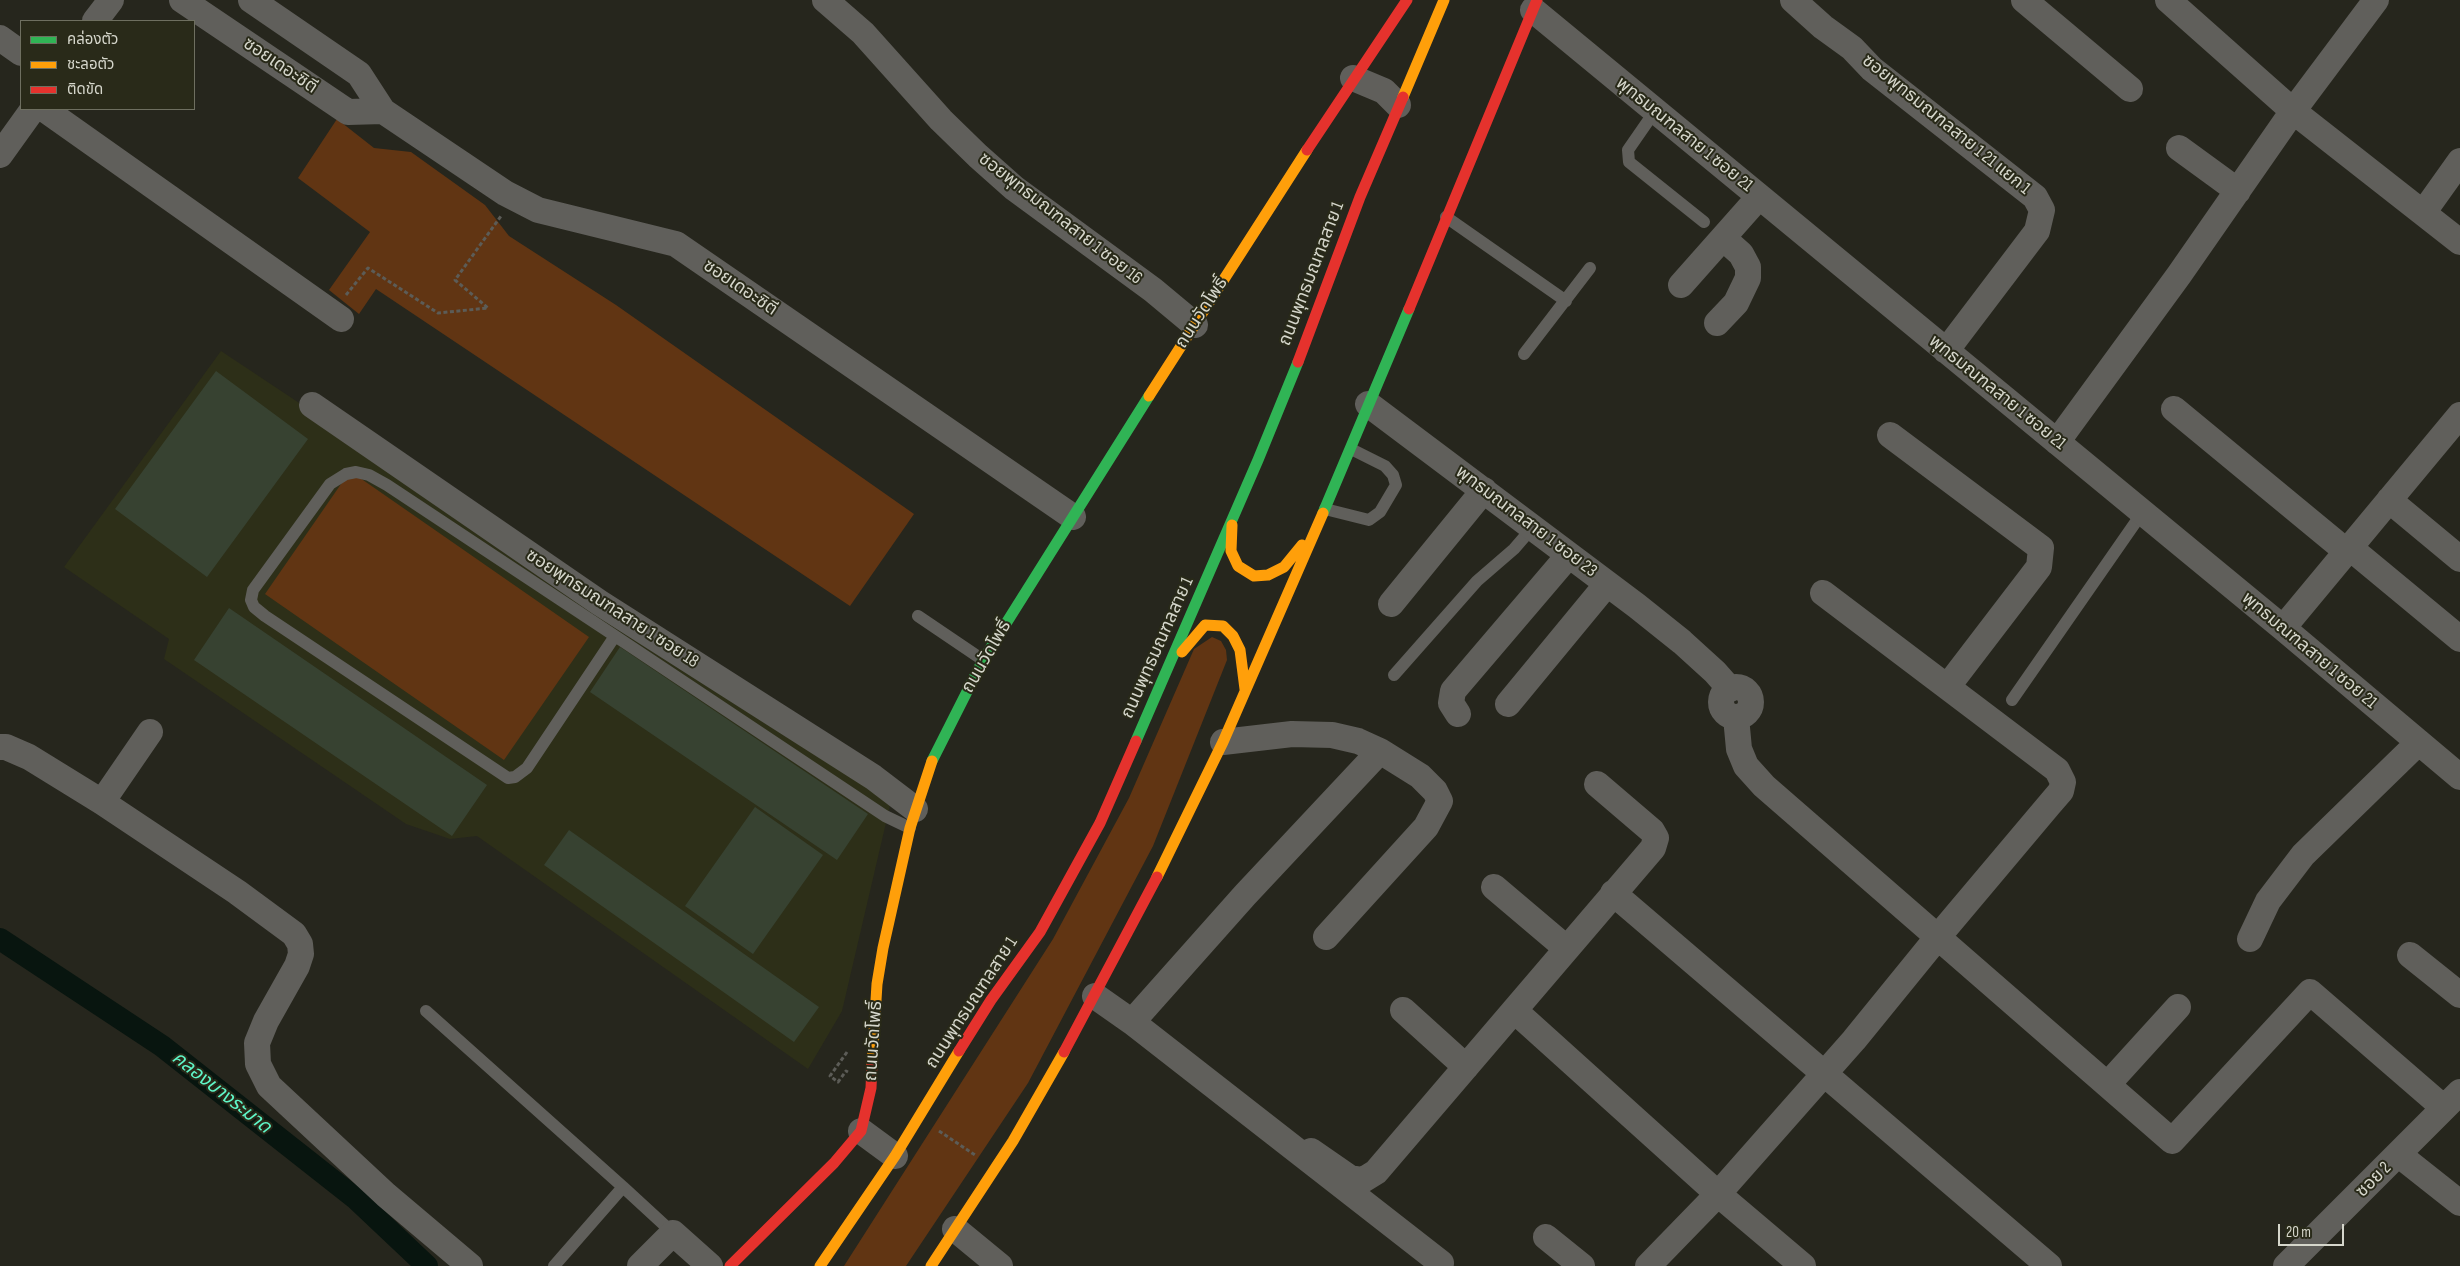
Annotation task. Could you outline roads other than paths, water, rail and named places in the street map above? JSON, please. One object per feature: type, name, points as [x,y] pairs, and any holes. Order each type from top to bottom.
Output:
[{"type":"main road","name":"ถนนวัดโพธิ์","points":[[730,1266],[834,1163],[862,1131],[871,1088],[877,984],[883,948],[913,819],[932,762],[984,660],[1353,78],[1407,0]]},
{"type":"main road","name":"ถนนพุทธมณฑลสาย 1","points":[[820,1266],[895,1156],[949,1072],[991,1000],[1040,932],[1100,823],[1232,520],[1314,320],[1360,197],[1444,0]]},
{"type":"main road","points":[[931,1266],[1030,1112],[1095,996],[1174,844],[1223,742],[1351,449],[1368,404],[1535,5]]},
{"type":"main road","points":[[1232,520],[1231,551],[1238,566],[1254,576],[1268,575],[1284,567],[1316,529]]},
{"type":"main road","points":[[1168,668],[1205,625],[1223,626],[1233,636],[1240,650],[1245,691]]},
{"type":"street","points":[[97,20],[111,0]]},
{"type":"street","name":"ซอยเดอะซิตี","points":[[182,0],[348,112],[383,111]]},
{"type":"street","name":"ซอยเดอะซิตี","points":[[251,0],[359,74],[383,111],[514,198],[538,210],[676,244],[1074,516]]},
{"type":"street","name":"ซอยพุทธมณฑลสาย 1 ซอย 16","points":[[825,0],[863,33],[941,120],[1014,188],[1154,290],[1195,325]]},
{"type":"street","name":"ซอยพุทธมณฑลสาย 1 21 แยก 1","points":[[1793,0],[1823,27],[1852,48],[1872,69],[2035,197],[2042,210],[2037,231],[1946,351]]},
{"type":"street","points":[[2024,0],[2130,89]]},
{"type":"street","points":[[2168,0],[2293,111],[2460,242]]},
{"type":"street","points":[[2057,442],[2238,191],[2293,111],[2376,0]]},
{"type":"street","name":"พุทธมณฑลสาย 1 ซอย 21","points":[[1535,5],[1655,111],[2283,628],[2460,777]]},
{"type":"street","points":[[0,38],[20,52]]},
{"type":"street","points":[[1353,78],[1384,91],[1398,105]]},
{"type":"street","points":[[0,155],[32,110]]},
{"type":"street","points":[[45,110],[336,316]]},
{"type":"street","points":[[2179,148],[2238,191]]},
{"type":"street","points":[[2423,213],[2460,161]]},
{"type":"street","points":[[1681,285],[1713,230],[1759,197]]},
{"type":"street","points":[[1713,230],[1741,254],[1748,267],[1748,278],[1736,303],[1717,323]]},
{"type":"street","name":"พุทธมณฑลสาย 1 ซอย 23","points":[[1368,404],[1570,555],[1682,642],[1715,672],[1730,689],[1723,695],[1721,704],[1724,712],[1736,717],[1736,731],[1746,766],[1764,786],[1937,938]]},
{"type":"street","name":"ซอยพุทธมณฑลสาย 1 ซอย 18","points":[[312,405],[600,603],[873,777],[913,819]]},
{"type":"street","points":[[2174,409],[2460,639]]},
{"type":"street","points":[[2283,628],[2459,417]]},
{"type":"street","points":[[1890,436],[2041,548],[2039,567],[1948,686]]},
{"type":"street","points":[[1391,604],[1484,490]]},
{"type":"street","points":[[2389,500],[2460,559]]},
{"type":"street","points":[[1458,714],[1451,704],[1453,691],[1570,555]]},
{"type":"street","points":[[1508,704],[1607,584]]},
{"type":"street","points":[[1648,1266],[1718,1194],[1825,1074],[2049,805],[2060,791],[2063,782],[2057,770],[1823,593]]},
{"type":"street","points":[[102,802],[150,732]]},
{"type":"street","points":[[1223,742],[1292,734],[1332,735],[1358,741],[1380,751],[1420,776],[1435,791],[1440,801],[1426,827],[1326,938]]},
{"type":"street","points":[[2250,939],[2268,902],[2282,880],[2303,855],[2418,743]]},
{"type":"street","points":[[0,747],[6,747],[29,757],[102,802],[237,892],[294,934],[300,944],[301,954],[258,1043],[258,1064],[269,1086],[386,1195],[470,1266]]},
{"type":"street","points":[[1132,1022],[1245,896],[1380,751]]},
{"type":"street","points":[[1311,1151],[1350,1178],[1363,1180],[1376,1172],[1653,848],[1656,838],[1652,831],[1597,784]]},
{"type":"street","points":[[1494,887],[1566,948]]},
{"type":"street","points":[[1613,893],[2049,1266]]},
{"type":"street","points":[[1937,938],[2172,1141],[2310,992],[2452,1100]]},
{"type":"street","points":[[2410,955],[2460,995]]},
{"type":"street","points":[[1095,996],[1132,1022],[1441,1263],[1439,1266]]},
{"type":"street","points":[[2108,1084],[2178,1007]]},
{"type":"street","points":[[1403,1010],[1466,1067]]},
{"type":"street","points":[[1515,1011],[1718,1194],[1803,1266]]},
{"type":"street","name":"ซอย 2","points":[[2288,1265],[2452,1100]]},
{"type":"street","points":[[862,1131],[895,1156]]},
{"type":"street","points":[[2398,1154],[2460,1203]]},
{"type":"street","points":[[955,1229],[1000,1266]]},
{"type":"street","points":[[640,1266],[673,1232],[710,1266]]},
{"type":"street","points":[[1546,1237],[1582,1266]]},
{"type":"lane","points":[[1655,111],[1628,150],[1629,162],[1713,230]]},
{"type":"lane","points":[[1446,217],[1566,301]]},
{"type":"lane","points":[[1524,354],[1590,268]]},
{"type":"lane","points":[[1325,509],[1369,520],[1380,512],[1396,485],[1393,475],[1385,466],[1351,449]]},
{"type":"lane","points":[[615,636],[527,768],[515,777],[508,778],[265,616],[254,607],[251,600],[253,590],[330,484],[346,474],[356,472],[376,478],[615,636],[876,810],[913,819]]},
{"type":"lane","points":[[2012,700],[2142,513]]},
{"type":"lane","points":[[1394,675],[1477,581],[1514,549],[1533,527]]},
{"type":"lane","points":[[918,616],[984,660]]},
{"type":"lane","points":[[426,1011],[673,1232]]},
{"type":"lane","points":[[554,1266],[623,1187]]},
{"type":"waterway","name":"คลองบางระมาด","points":[[0,939],[162,1046],[355,1198],[427,1266]]}]
